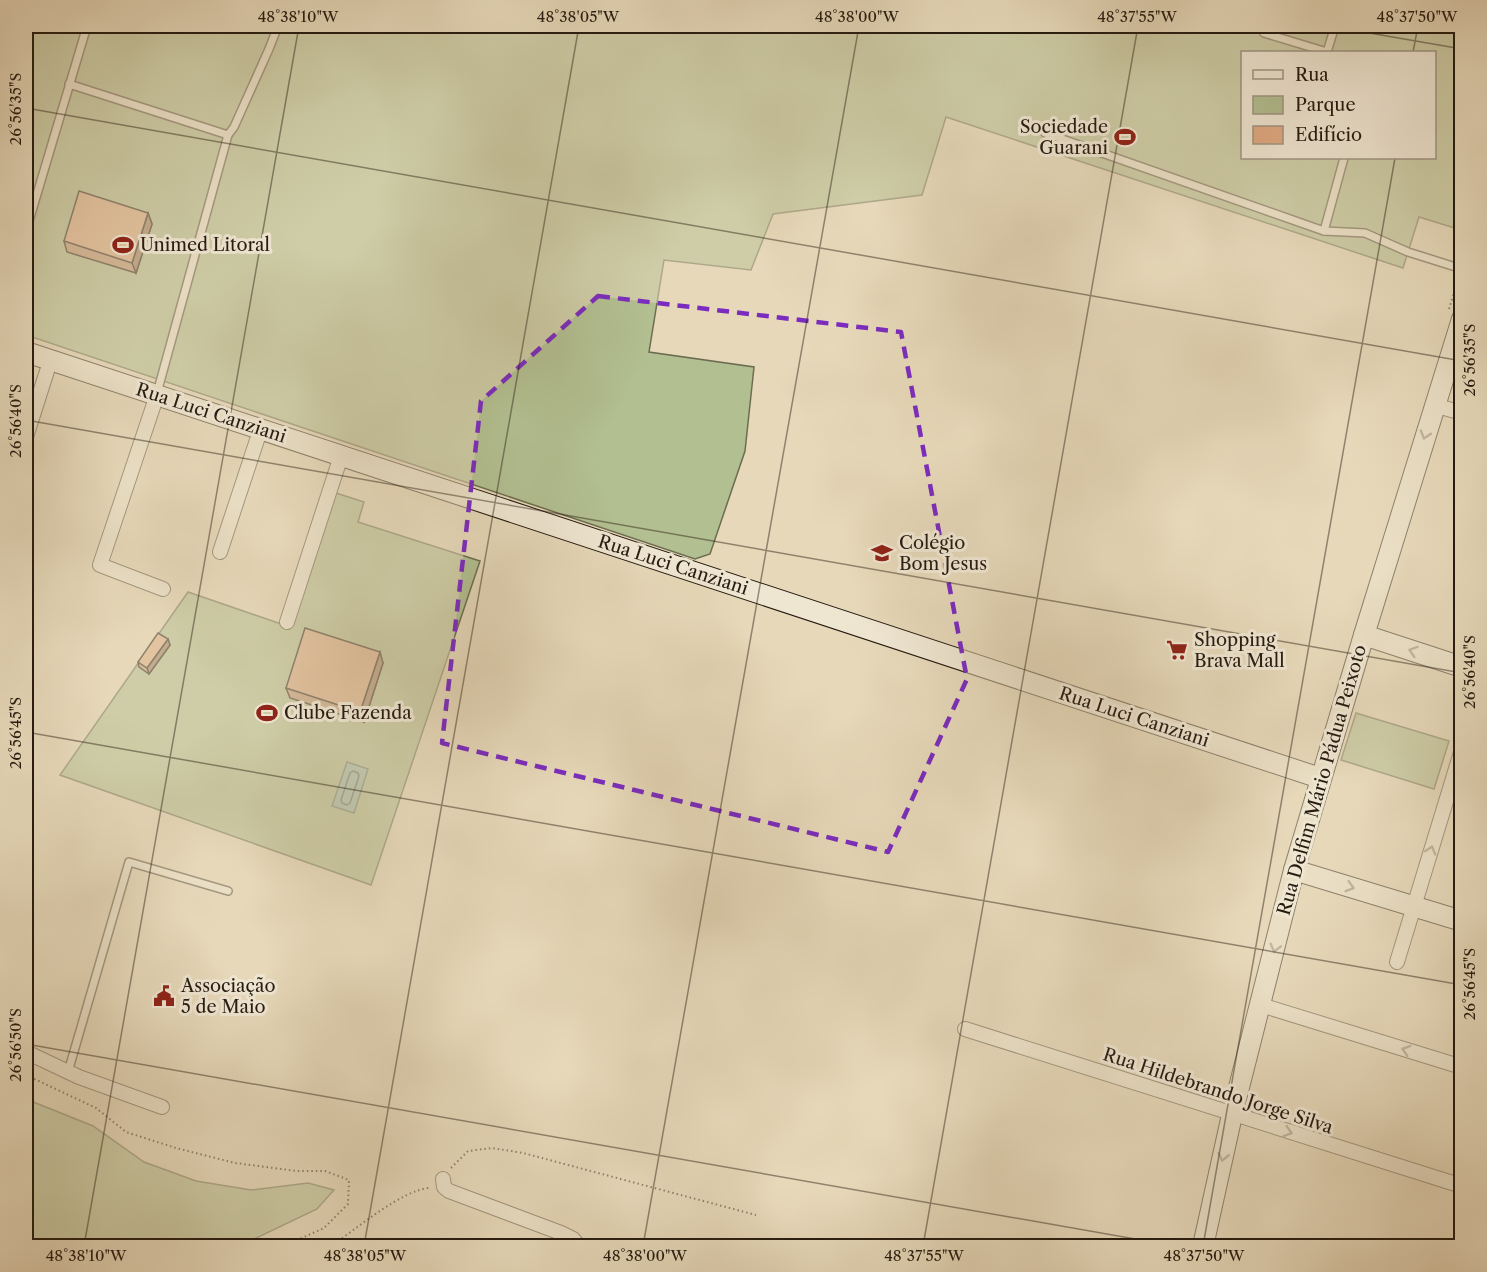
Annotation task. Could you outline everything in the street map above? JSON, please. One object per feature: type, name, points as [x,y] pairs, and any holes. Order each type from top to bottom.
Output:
[{"type":"main road","name":"Rua Delfim Mário Pádua Peixoto","points":[[1203,1246],[1232,1115],[1294,870],[1434,405],[1455,317]]},
{"type":"main road","name":"Rua Luci Canziani","points":[[26,352],[257,440],[339,461]]},
{"type":"main road","name":"Rua Luci Canziani","points":[[26,364],[155,401],[1319,784]]},
{"type":"main road","points":[[1364,635],[1461,667]]},
{"type":"main road","points":[[1294,870],[1461,921]]},
{"type":"street","points":[[26,437],[47,371]]},
{"type":"street","points":[[155,401],[100,565],[163,589]]},
{"type":"street","points":[[1434,405],[1461,413]]},
{"type":"street","points":[[220,552],[257,440]]},
{"type":"street","points":[[287,622],[339,461]]},
{"type":"street","points":[[1396,962],[1461,748]]},
{"type":"street","points":[[1261,1005],[1461,1067]]},
{"type":"street","name":"Rua Hildebrando Jorge Silva","points":[[965,1029],[1461,1186]]},
{"type":"street","points":[[26,1052],[68,1072],[162,1107]]},
{"type":"street","points":[[443,1183],[561,1233],[573,1239],[579,1246]]},
{"type":"lane","points":[[26,231],[87,26]]},
{"type":"lane","points":[[155,401],[228,135],[278,26]]},
{"type":"lane","points":[[1327,51],[1335,26]]},
{"type":"lane","points":[[1264,33],[1324,51]]},
{"type":"lane","points":[[69,84],[228,135]]},
{"type":"lane","points":[[1045,133],[1324,231],[1365,232],[1408,252],[1461,269]]},
{"type":"lane","points":[[1324,231],[1344,159]]},
{"type":"lane","points":[[68,1072],[129,862],[228,891]]},
{"type":"path","points":[[1455,317],[1461,269]]},
{"type":"path","points":[[26,1075],[96,1108],[126,1132],[235,1163],[297,1171],[325,1171],[349,1180],[348,1204],[324,1228],[284,1246]]},
{"type":"path","points":[[331,1246],[404,1196],[420,1188],[443,1183],[448,1170],[468,1151],[492,1148],[523,1153],[756,1215]]},
{"type":"highlighted area","points":[[598,296],[901,332],[967,679],[888,852],[442,743],[481,401]]},
{"type":"green space","points":[[26,26],[757,26],[757,29],[770,26],[1461,26],[1461,230],[1419,217],[1403,268],[946,117],[922,195],[773,214],[751,270],[664,260],[649,352],[754,367],[745,451],[710,554],[695,559],[26,335]]},
{"type":"green space","name":"Clube Fazenda","points":[[336,493],[364,502],[358,522],[480,561],[371,885],[60,775],[188,592],[290,627]]},
{"type":"green space","points":[[1356,713],[1449,741],[1434,789],[1341,760]]},
{"type":"green space","points":[[26,1099],[93,1126],[144,1162],[196,1181],[251,1190],[308,1183],[334,1190],[317,1209],[254,1239],[246,1246],[26,1246]]},
{"type":"water","points":[[347,762],[368,769],[354,813],[332,806]]},
{"type":"building","points":[[79,191],[148,213],[132,263],[64,241]]},
{"type":"building","points":[[305,628],[380,652],[360,712],[286,688]]},
{"type":"building","points":[[158,633],[168,639],[147,668],[138,662]]},
{"type":"place","name":"Sociedade Guarani","points":[[1125,137]]},
{"type":"place","name":"Unimed Litoral","points":[[123,245]]},
{"type":"place","name":"Colégio Bom Jesus","points":[[882,553]]},
{"type":"place","name":"Shopping Brava Mall","points":[[1177,650]]},
{"type":"place","name":"Clube Fazenda","points":[[267,713]]},
{"type":"place","name":"Associação 5 de Maio","points":[[164,996]]}]
